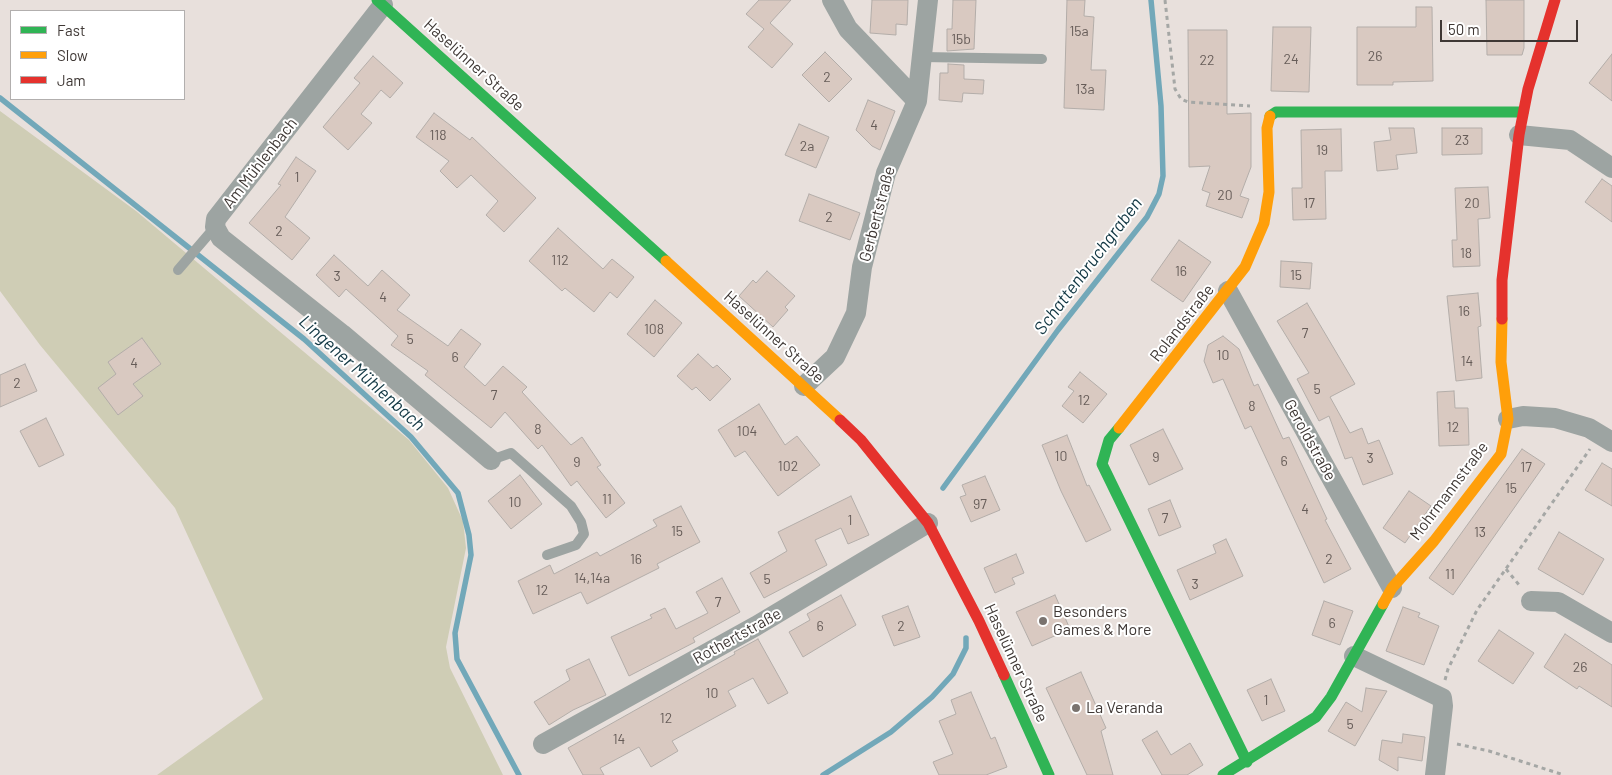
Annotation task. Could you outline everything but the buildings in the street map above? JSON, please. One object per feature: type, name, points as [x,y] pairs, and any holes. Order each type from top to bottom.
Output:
[{"type":"street","points":[[832,0],[848,29],[917,102]]},
{"type":"street","name":"Gerbertstraße","points":[[804,386],[835,357],[856,313],[862,267],[886,173],[917,102],[928,0]]},
{"type":"street","name":"Mohrmannstraße","points":[[1223,775],[1247,762],[1316,717],[1331,697],[1392,588],[1434,541],[1501,454],[1508,419],[1501,362],[1502,280],[1519,135],[1523,112],[1555,0]]},
{"type":"street","name":"Am Mühlenbach","points":[[380,3],[216,219],[209,234],[221,238],[342,334],[491,460]]},
{"type":"street","name":"Haselünner Straße","points":[[380,3],[804,386],[860,440],[928,523],[979,621],[1049,775]]},
{"type":"street","points":[[1269,117],[1276,112],[1523,112]]},
{"type":"street","name":"Rolandstraße","points":[[1247,762],[1102,464],[1110,440],[1245,267],[1264,223],[1269,192],[1267,128],[1269,117]]},
{"type":"street","points":[[1519,135],[1570,140],[1612,168]]},
{"type":"street","name":"Geroldstraße","points":[[1228,291],[1392,588]]},
{"type":"street","points":[[1508,419],[1523,416],[1555,418],[1589,428],[1606,438]]},
{"type":"street","name":"Rothertstraße","points":[[543,744],[756,626],[928,523]]},
{"type":"street","points":[[1531,601],[1558,602],[1612,633]]},
{"type":"street","points":[[1354,656],[1442,698],[1443,706],[1435,775]]},
{"type":"lane","points":[[923,57],[1042,59]]},
{"type":"lane","points":[[178,270],[209,234]]},
{"type":"lane","points":[[491,460],[511,453],[571,506],[581,522],[584,534],[576,545],[547,556]]},
{"type":"path","points":[[1165,0],[1175,89],[1181,99],[1188,102],[1261,107],[1269,117]]},
{"type":"path","points":[[1442,698],[1448,669],[1477,610],[1606,438]]},
{"type":"path","points":[[1439,740],[1489,751],[1564,775]]},
{"type":"shaded area","points":[[0,111],[136,211],[409,440],[448,488],[463,521],[466,548],[446,647],[450,668],[503,775],[157,775],[263,699],[175,508],[40,345],[0,291]]},
{"type":"waterway","name":"Schattenbruchgraben","points":[[943,488],[1058,330],[1147,217],[1159,194],[1163,176],[1161,106],[1151,0]]},
{"type":"waterway","name":"Lingener Mühlenbach","points":[[0,98],[304,339],[411,437],[458,493],[469,535],[471,555],[455,633],[457,659],[519,775]]},
{"type":"waterway","points":[[823,775],[891,732],[932,697],[953,674],[966,648],[966,638]]},
{"type":"traffic: fast","points":[[377,0],[666,261]]},
{"type":"traffic: fast","points":[[1270,116],[1276,112],[1523,112]]},
{"type":"traffic: fast","points":[[1119,428],[1109,440],[1102,464],[1247,762]]},
{"type":"traffic: fast","points":[[1223,775],[1316,717],[1331,697],[1383,604]]},
{"type":"traffic: fast","points":[[1004,675],[1049,775]]},
{"type":"traffic: slow","points":[[1119,428],[1245,267],[1264,223],[1269,192],[1267,128],[1270,116]]},
{"type":"traffic: slow","points":[[666,261],[840,420]]},
{"type":"traffic: slow","points":[[1383,604],[1392,588],[1434,541],[1501,454],[1508,419],[1501,362],[1502,319]]},
{"type":"traffic: jam","points":[[1502,319],[1502,280],[1519,135],[1528,89],[1555,0]]},
{"type":"traffic: jam","points":[[840,420],[861,440],[928,523],[979,621],[1004,675]]},
{"type":"place","name":"Besonders Games & More","points":[[1043,621]]},
{"type":"place","name":"La Veranda","points":[[1076,708]]}]
